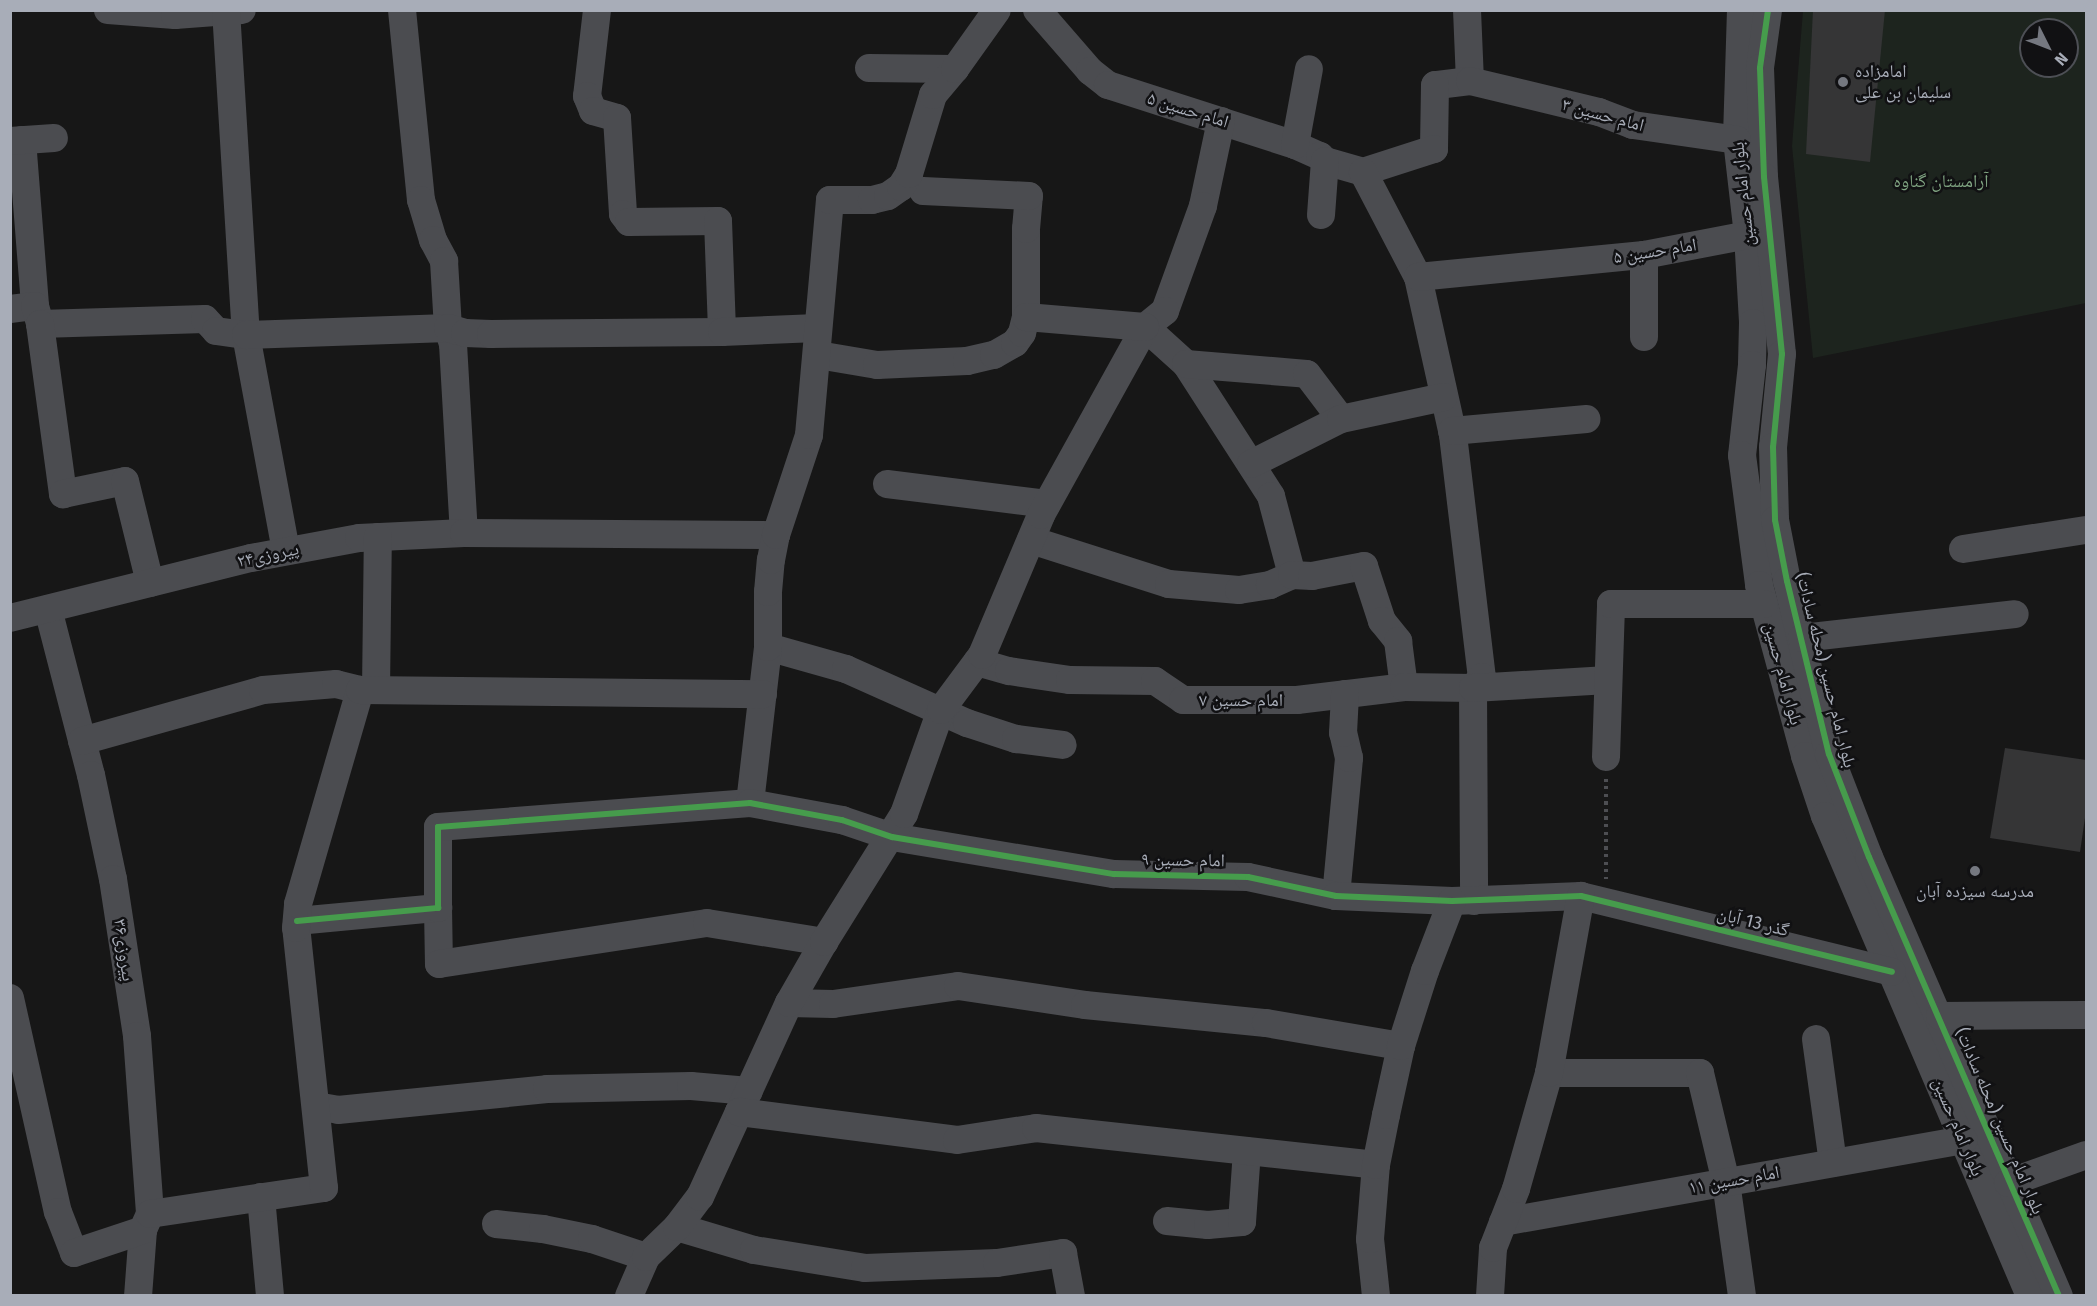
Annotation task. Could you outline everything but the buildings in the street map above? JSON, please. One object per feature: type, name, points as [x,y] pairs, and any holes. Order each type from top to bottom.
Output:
[{"type":"street","points":[[108,10],[175,15],[231,11],[246,335],[286,550]]},
{"type":"street","points":[[402,10],[421,200],[433,240],[444,261],[448,328],[453,344],[464,533]]},
{"type":"street","points":[[597,10],[587,96],[593,111],[617,118],[622,214],[629,222],[718,221],[722,332]]},
{"type":"street","points":[[750,803],[768,647],[768,592],[776,535],[809,435],[830,200],[872,200],[888,196],[901,187],[909,174],[933,95],[955,69],[997,10]]},
{"type":"street","name":"امام حسین ۵","points":[[1037,10],[1090,71],[1108,86],[1295,145],[1320,156],[1324,161],[1363,172]]},
{"type":"street","points":[[1376,1296],[1370,1239],[1376,1165],[1401,1046],[1425,971],[1463,901],[1473,688],[1482,677],[1452,431],[1418,277],[1363,172],[1434,149],[1435,85],[1470,81],[1467,10]]},
{"type":"street","name":"بلوار امام حسین","points":[[1741,10],[1737,140],[1748,235],[1753,323],[1752,365],[1742,455],[1750,529],[1764,604],[1805,756],[1825,816],[2030,1296]]},
{"type":"street","name":"بلوار امام حسین (محله سادات)","points":[[1767,10],[1760,68],[1764,166],[1782,354],[1773,447],[1775,519],[1828,754],[1869,857],[1940,1016],[2008,1183],[2059,1296]]},
{"type":"street","points":[[869,68],[955,69]]},
{"type":"street","points":[[1295,145],[1309,69]]},
{"type":"street","name":"امام حسین ۳","points":[[1470,81],[1599,112],[1633,125],[1737,140]]},
{"type":"street","points":[[629,1296],[646,1257],[677,1227],[700,1197],[789,1003],[824,942],[892,837],[904,814],[941,710],[976,662],[1047,504],[1145,327],[1164,311],[1199,216],[1221,121]]},
{"type":"street","points":[[54,138],[16,140],[29,313],[63,494],[125,481],[150,583]]},
{"type":"street","points":[[1321,215],[1324,161]]},
{"type":"street","points":[[29,313],[205,319],[216,331],[246,335],[448,328],[465,333],[491,334],[722,332],[817,342],[876,365],[967,361],[994,355],[1015,343],[1022,333],[1026,317],[1026,229],[1029,196],[923,191]]},
{"type":"street","name":"امام حسین ۵","points":[[1418,277],[1644,255],[1748,235]]},
{"type":"street","points":[[1644,255],[1644,337]]},
{"type":"street","points":[[1026,317],[1145,327],[1186,364],[1271,496],[1292,575]]},
{"type":"street","points":[[1186,364],[1307,374],[1341,419]]},
{"type":"street","points":[[1251,464],[1341,419],[1444,397]]},
{"type":"street","points":[[1452,431],[1586,419]]},
{"type":"street","points":[[887,484],[1047,504]]},
{"type":"street","points":[[1963,549],[2086,530]]},
{"type":"street","name":"پیروزی۲۴","points":[[10,618],[286,550],[378,537],[464,533],[776,535]]},
{"type":"street","points":[[10,998],[58,1212],[74,1253],[147,1222],[261,1197],[324,1188],[297,921],[298,904],[368,690],[378,537]]},
{"type":"street","points":[[1031,540],[1169,584],[1239,590],[1270,585],[1292,575],[1312,576],[1364,566],[1382,621],[1398,641],[1404,687]]},
{"type":"street","points":[[1606,757],[1611,604],[1764,604]]},
{"type":"street","name":"پیروزی۳۶","points":[[48,609],[82,741],[113,879],[136,1036],[147,1222],[138,1296]]},
{"type":"street","points":[[1802,638],[2015,614]]},
{"type":"street","points":[[768,647],[846,669],[967,723],[1016,739],[1063,745]]},
{"type":"street","name":"امام حسین ۷","points":[[976,662],[1009,671],[1070,680],[1155,681],[1183,700],[1297,700],[1404,687],[1473,688],[1608,680]]},
{"type":"street","points":[[82,741],[263,690],[336,684],[368,690],[763,694]]},
{"type":"street","points":[[1336,896],[1349,758],[1343,733],[1345,694]]},
{"type":"street","name":"امام حسین ۹","points":[[438,908],[438,827],[750,803],[842,820],[892,837],[1114,874],[1248,877],[1336,896],[1463,901]]},
{"type":"street","points":[[1490,1296],[1493,1248],[1516,1189],[1549,1073],[1594,898]]},
{"type":"street","name":"گذر 13 آبان","points":[[1463,901],[1594,898],[1892,972]]},
{"type":"street","points":[[297,921],[438,908],[439,964],[706,923],[824,942]]},
{"type":"street","points":[[789,1003],[833,1004],[958,986],[1085,1005],[1266,1023],[1401,1046]]},
{"type":"street","points":[[1940,1016],[2086,1015]]},
{"type":"street","points":[[1816,1040],[1833,1163]]},
{"type":"street","points":[[1549,1073],[1700,1073],[1726,1182],[1742,1296]]},
{"type":"street","points":[[316,1106],[338,1110],[547,1089],[691,1086],[744,1101],[957,1140],[1036,1128],[1376,1165]]},
{"type":"street","name":"امام حسین ۱۱","points":[[1503,1222],[1964,1140]]},
{"type":"street","points":[[1167,1221],[1208,1225],[1242,1222],[1247,1151]]},
{"type":"street","points":[[2008,1183],[2086,1155]]},
{"type":"street","points":[[261,1197],[270,1296]]},
{"type":"street","points":[[496,1224],[543,1229],[592,1239],[646,1257]]},
{"type":"street","points":[[677,1227],[754,1250],[865,1268],[997,1263],[1063,1253],[1071,1296]]},
{"type":"path","points":[[1594,898],[1606,757]]},
{"type":"green space","name":"آرامستان گناوه","points":[[1803,11],[2086,11],[2086,303],[1813,358],[1792,146]]},
{"type":"cycle path","points":[[1768,10],[1760,68],[1764,177],[1782,354],[1773,447],[1775,520],[1787,581],[1829,754],[1869,857],[2059,1296]]},
{"type":"cycle path","points":[[297,921],[438,908],[438,827],[750,803],[842,820],[892,837],[1114,874],[1248,877],[1336,896],[1452,901],[1581,896],[1892,972]]},
{"type":"place","name":"امامزاده سلیمان بن علی","points":[[1843,82]]},
{"type":"place","name":"مدرسه سیزده آبان","points":[[1975,871]]}]
